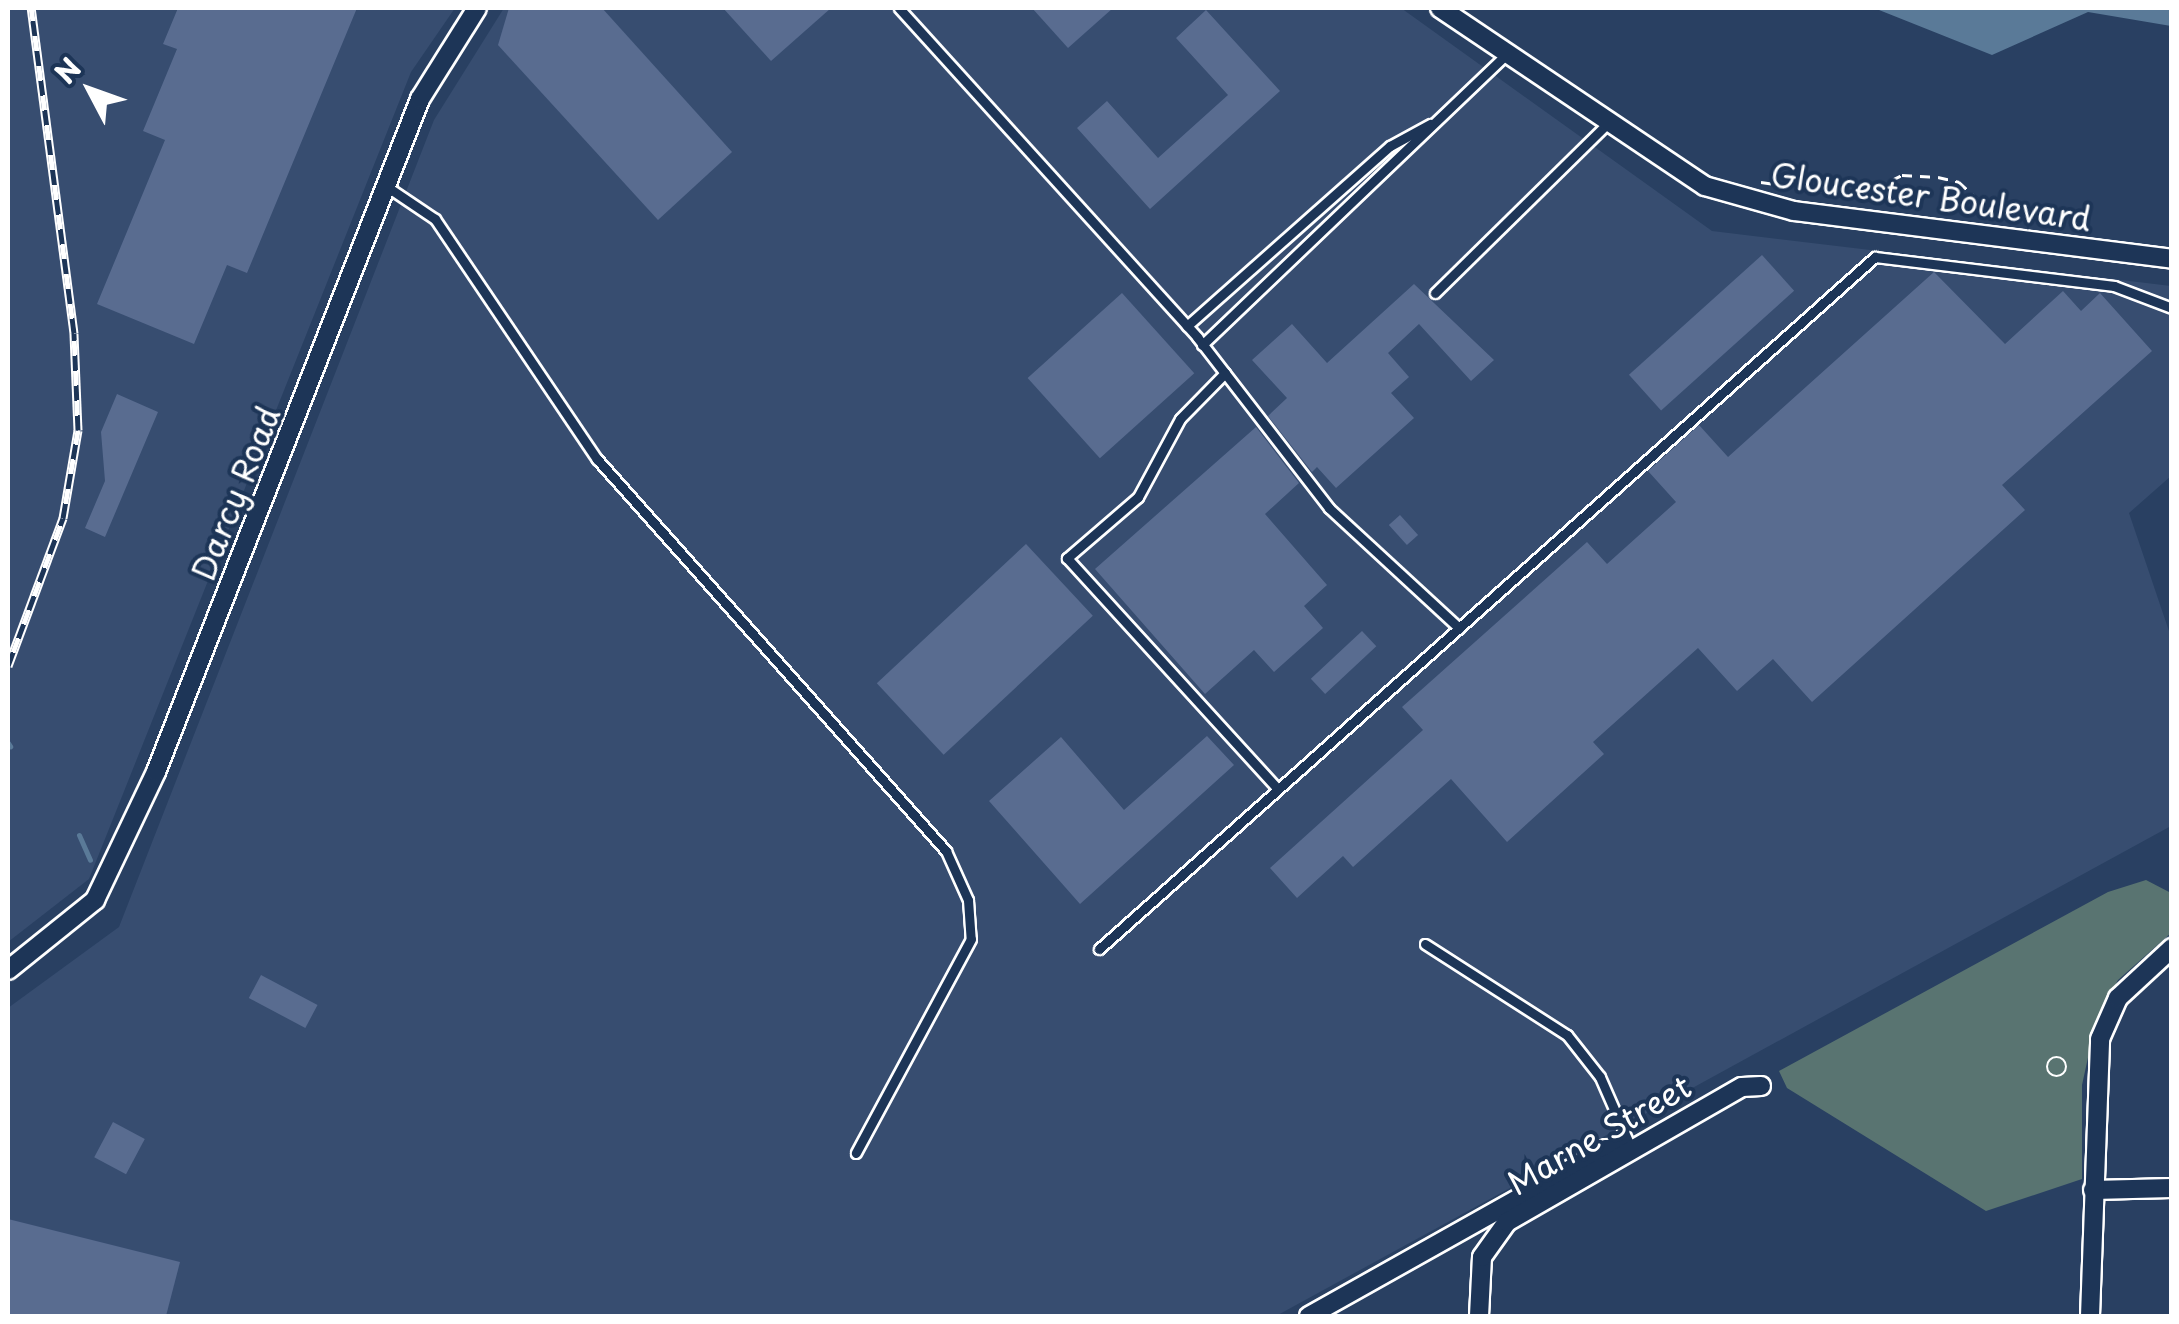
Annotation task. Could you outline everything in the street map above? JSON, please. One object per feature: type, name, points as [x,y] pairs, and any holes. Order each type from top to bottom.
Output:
[{"type":"street","name":"Darcy Road","points":[[8,970],[95,900],[156,772],[420,99],[477,8]]},
{"type":"street","name":"Gloucester Boulevard","points":[[1440,8],[1679,174],[1750,201],[2172,259]]},
{"type":"street","points":[[2090,1316],[2093,1190],[2105,1024],[2138,973],[2172,948]]},
{"type":"street","name":"Marne Street","points":[[1479,1316],[1482,1256],[1507,1222],[1742,1086],[1762,1086]]},
{"type":"street","points":[[1308,1316],[1606,1149],[1631,1148]]},
{"type":"street","points":[[2093,1190],[2172,1188]]},
{"type":"lane","points":[[899,8],[1187,326],[1329,508],[1459,628]]},
{"type":"lane","points":[[1202,345],[1506,54]]},
{"type":"lane","points":[[1187,326],[1390,146],[1437,120]]},
{"type":"lane","points":[[1434,293],[1606,125]]},
{"type":"lane","points":[[386,186],[435,219],[596,458],[946,851],[968,900],[971,939],[856,1153]]},
{"type":"lane","points":[[1100,950],[1276,788],[1875,257],[2114,286],[2172,308]]},
{"type":"lane","points":[[1225,374],[1180,420],[1138,497],[1066,558],[1276,788]]},
{"type":"lane","points":[[1425,944],[1566,1035],[1600,1078],[1631,1148]]},
{"type":"path","points":[[1750,179],[1844,196],[1902,175],[1938,177],[1959,182],[1999,218]]},
{"type":"path","points":[[2054,1057],[2068,1064],[2059,1077],[2048,1071],[2054,1057]]},
{"type":"shaded area","points":[[8,8],[455,8],[411,72],[89,879],[8,942]]},
{"type":"shaded area","points":[[504,8],[1401,8],[1712,231],[2171,286],[2171,476],[2129,513],[2171,637],[2171,826],[1276,1316],[8,1316],[8,1008],[119,927],[434,120]]},
{"type":"shaded area","points":[[1874,8],[2171,8],[2171,26],[2088,12],[1992,55]]},
{"type":"green space","points":[[2146,880],[2171,893],[2171,933],[2118,980],[2096,1021],[2082,1085],[2082,1179],[1986,1211],[1787,1088],[1779,1071],[2108,892]]},
{"type":"building","points":[[178,8],[357,8],[247,273],[227,265],[194,344],[97,304],[165,140],[143,131],[177,49],[163,44]]},
{"type":"building","points":[[509,8],[602,8],[732,152],[658,220],[498,45]]},
{"type":"building","points":[[723,8],[831,8],[771,61]]},
{"type":"building","points":[[1032,8],[1113,8],[1068,48]]},
{"type":"building","points":[[1206,10],[1280,91],[1150,209],[1077,128],[1107,101],[1158,158],[1228,95],[1176,38]]},
{"type":"building","points":[[1762,255],[1794,291],[1661,410],[1629,375]]},
{"type":"building","points":[[1934,272],[2005,344],[2063,291],[2081,311],[2100,293],[2152,351],[2002,485],[2025,510],[1812,702],[1773,659],[1737,691],[1698,648],[1593,742],[1604,754],[1507,842],[1451,779],[1353,867],[1343,856],[1297,898],[1270,868],[1423,730],[1402,707],[1587,542],[1607,564],[1676,502],[1648,471],[1699,425],[1728,457]]},
{"type":"building","points":[[1414,284],[1494,360],[1471,381],[1419,324],[1388,353],[1409,377],[1391,393],[1414,418],[1336,488],[1317,467],[1312,472],[1268,416],[1287,398],[1252,360],[1292,324],[1327,363]]},
{"type":"building","points":[[1122,293],[1194,373],[1100,458],[1028,378]]},
{"type":"building","points":[[117,394],[158,412],[105,537],[85,528],[105,481],[101,432]]},
{"type":"building","points":[[1256,427],[1299,483],[1265,514],[1327,585],[1304,606],[1323,628],[1274,672],[1254,650],[1205,694],[1095,569]]},
{"type":"building","points":[[1400,515],[1418,535],[1407,545],[1389,525]]},
{"type":"building","points":[[1026,544],[1093,616],[944,755],[877,683]]},
{"type":"building","points":[[1362,631],[1376,646],[1325,694],[1311,679]]},
{"type":"building","points":[[1207,736],[1234,765],[1080,904],[989,801],[1061,737],[1124,810]]},
{"type":"building","points":[[261,975],[318,1005],[305,1028],[249,998]]},
{"type":"building","points":[[113,1122],[145,1139],[126,1174],[94,1157]]},
{"type":"building","points":[[8,1219],[180,1262],[166,1316],[8,1316]]},
{"type":"waterway","points":[[79,835],[90,860]]},
{"type":"railway","points":[[8,666],[63,518],[78,430],[74,333],[31,8]]}]
